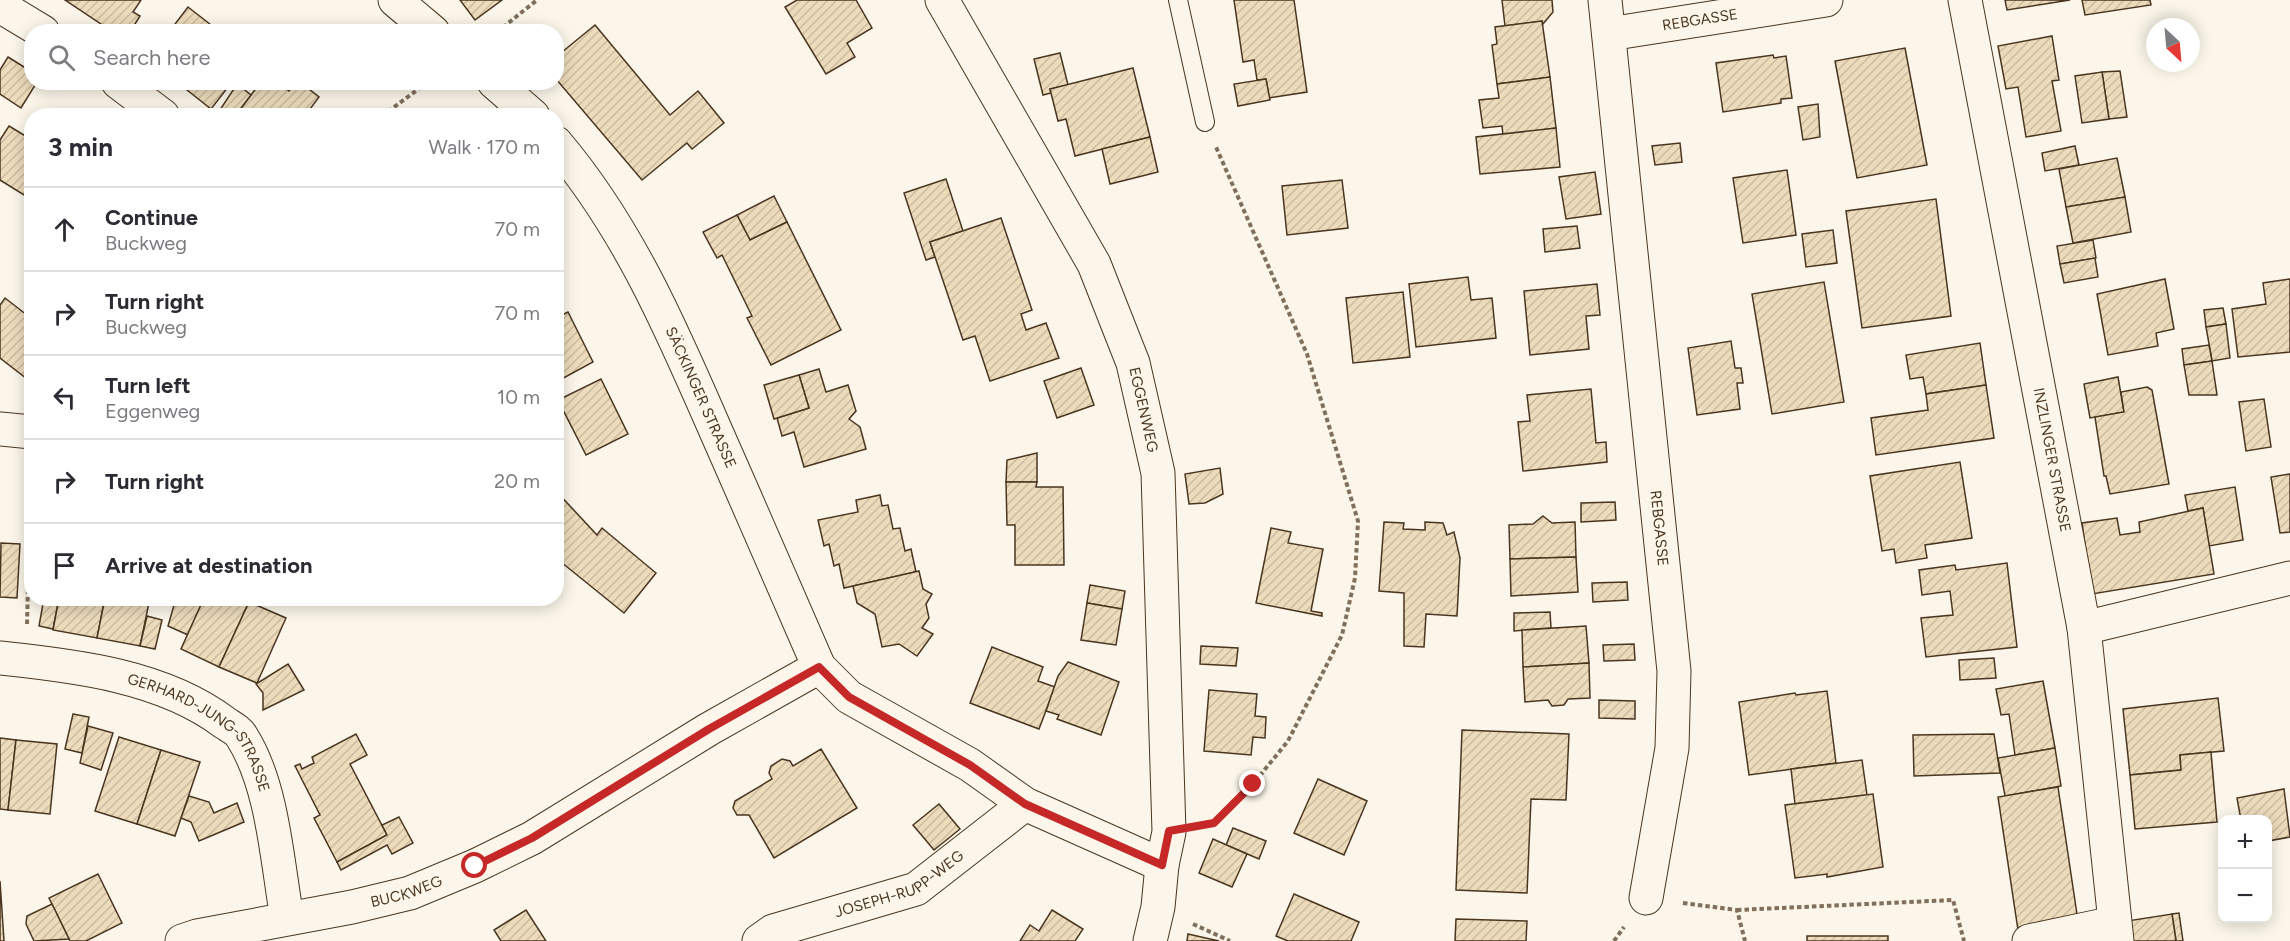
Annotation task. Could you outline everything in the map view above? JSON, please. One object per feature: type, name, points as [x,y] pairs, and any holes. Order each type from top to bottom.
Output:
[{"type":"street","points":[[395,0],[424,24]]},
{"type":"street","name":"EGGENWEG","points":[[942,0],[1094,264],[1132,363],[1158,473],[1169,831],[1162,865]]},
{"type":"street","name":"REBGASSE","points":[[1605,0],[1674,671],[1672,748],[1646,898]]},
{"type":"street","name":"REBGASSE","points":[[1609,34],[1826,0]]},
{"type":"street","name":"INZLINGER STRASSE","points":[[1965,0],[2084,628],[2115,932],[2029,941]]},
{"type":"street","points":[[0,6],[30,24]]},
{"type":"street","points":[[129,90],[152,108]]},
{"type":"street","points":[[503,90],[524,108]]},
{"type":"street","name":"SÄCKINGER STRASSE","points":[[564,152],[578,168],[638,261],[673,332],[819,667]]},
{"type":"street","points":[[0,429],[24,431]]},
{"type":"street","points":[[2084,628],[2290,578]]},
{"type":"street","name":"GERHARD-JUNG-STRASSE","points":[[13,659],[123,678],[174,694],[210,711],[241,734],[261,780],[287,918]]},
{"type":"street","points":[[819,667],[849,697],[970,765],[1025,804],[1162,865],[1158,907],[1150,941]]},
{"type":"street","name":"BUCKWEG","points":[[183,941],[410,893],[475,866],[532,838],[709,729],[819,667]]},
{"type":"street","name":"JOSEPH-RUPP-WEG","points":[[759,941],[773,932],[916,889],[1025,804]]},
{"type":"lane","points":[[1178,0],[1205,122]]},
{"type":"path","points":[[507,24],[537,0]]},
{"type":"path","points":[[393,108],[417,90]]},
{"type":"path","points":[[1169,831],[1214,823],[1253,784],[1288,741],[1342,635],[1355,578],[1358,521],[1307,354],[1205,122]]},
{"type":"path","points":[[13,659],[24,541]]},
{"type":"path","points":[[1646,898],[1737,910],[1953,900],[1964,941]]},
{"type":"path","points":[[1737,910],[1745,941]]},
{"type":"building","points":[[65,0],[141,0],[133,12],[140,16],[135,24],[101,24]]},
{"type":"building","points":[[460,0],[502,0],[475,20]]},
{"type":"building","points":[[797,0],[856,0],[872,28],[847,43],[855,57],[826,74],[785,7]]},
{"type":"building","points":[[1234,0],[1294,0],[1307,92],[1269,98],[1266,79],[1257,80],[1254,60],[1243,62]]},
{"type":"building","points":[[1502,0],[1552,0],[1553,12],[1543,24],[1542,21],[1505,26]]},
{"type":"building","points":[[2005,0],[2070,0],[2007,10]]},
{"type":"building","points":[[2082,0],[2150,0],[2151,5],[2085,15]]},
{"type":"building","points":[[188,7],[210,24],[175,24]]},
{"type":"building","points":[[1542,21],[1550,77],[1497,84],[1492,45],[1497,44],[1495,27]]},
{"type":"building","points":[[595,25],[670,115],[698,91],[724,123],[692,149],[687,143],[642,180],[564,88],[564,50]]},
{"type":"building","points":[[2052,36],[2059,80],[2052,81],[2061,131],[2026,137],[2018,87],[2006,89],[1998,46]]},
{"type":"building","points":[[1905,48],[1927,165],[1857,178],[1835,61]]},
{"type":"building","points":[[1060,53],[1068,85],[1050,89],[1051,93],[1043,95],[1034,59]]},
{"type":"building","points":[[1773,55],[1774,58],[1786,56],[1792,98],[1781,99],[1781,103],[1723,112],[1716,63]]},
{"type":"building","points":[[8,57],[24,67],[24,90],[32,90],[21,108],[0,94],[0,70]]},
{"type":"building","points":[[1133,68],[1150,137],[1075,156],[1066,119],[1058,121],[1050,89]]},
{"type":"building","points":[[2120,71],[2127,117],[2109,119],[2102,72]]},
{"type":"building","points":[[2102,72],[2109,119],[2082,123],[2075,76]]},
{"type":"building","points":[[1550,77],[1556,128],[1503,135],[1502,126],[1483,128],[1479,100],[1499,98],[1497,84]]},
{"type":"building","points":[[1266,79],[1270,100],[1238,106],[1234,84]]},
{"type":"building","points":[[187,90],[226,90],[210,108]]},
{"type":"building","points":[[233,90],[245,90],[251,95],[241,108],[221,108]]},
{"type":"building","points":[[255,90],[310,90],[319,97],[311,108],[241,108]]},
{"type":"building","points":[[1818,104],[1820,137],[1803,140],[1798,107]]},
{"type":"building","points":[[9,126],[24,135],[24,195],[0,180],[0,140]]},
{"type":"building","points":[[1556,128],[1560,167],[1480,174],[1476,137]]},
{"type":"building","points":[[1150,137],[1158,172],[1110,184],[1102,149]]},
{"type":"building","points":[[1680,143],[1682,162],[1655,165],[1652,146]]},
{"type":"building","points":[[2075,146],[2079,165],[2045,171],[2042,153]]},
{"type":"building","points":[[2117,158],[2125,197],[2066,207],[2059,169]]},
{"type":"building","points":[[1787,170],[1796,235],[1743,243],[1733,178]]},
{"type":"building","points":[[1595,172],[1601,214],[1566,219],[1559,177]]},
{"type":"building","points":[[946,179],[963,231],[930,242],[935,257],[926,260],[904,193]]},
{"type":"building","points":[[1342,180],[1348,228],[1287,235],[1282,186]]},
{"type":"building","points":[[774,196],[787,222],[750,240],[737,215]]},
{"type":"building","points":[[2125,197],[2131,232],[2073,243],[2066,207]]},
{"type":"building","points":[[1936,199],[1951,316],[1862,328],[1846,211]]},
{"type":"building","points":[[737,215],[750,240],[787,222],[841,330],[771,365],[747,318],[752,316],[722,255],[717,258],[703,232]]},
{"type":"building","points":[[1001,218],[1032,310],[1021,314],[1026,330],[1046,323],[1059,358],[990,381],[975,336],[963,340],[930,242]]},
{"type":"building","points":[[1577,226],[1580,248],[1545,252],[1543,229]]},
{"type":"building","points":[[1833,230],[1837,263],[1806,267],[1802,234]]},
{"type":"building","points":[[2093,240],[2096,258],[2060,264],[2057,246]]},
{"type":"building","points":[[2095,258],[2098,277],[2064,283],[2060,264]]},
{"type":"building","points":[[1468,277],[1471,300],[1492,298],[1496,338],[1416,347],[1409,284]]},
{"type":"building","points":[[2165,279],[2174,329],[2156,333],[2158,346],[2108,355],[2097,294]]},
{"type":"building","points":[[2290,279],[2290,352],[2238,357],[2232,309],[2266,304],[2263,283]]},
{"type":"building","points":[[1824,282],[1844,402],[1772,414],[1752,294]]},
{"type":"building","points":[[1597,284],[1600,315],[1586,316],[1589,349],[1530,355],[1524,291]]},
{"type":"building","points":[[1403,292],[1410,357],[1353,363],[1346,298]]},
{"type":"building","points":[[5,298],[24,313],[24,377],[0,358],[0,305]]},
{"type":"building","points":[[2223,308],[2226,324],[2206,327],[2204,310]]},
{"type":"building","points":[[568,312],[593,362],[564,378],[564,314]]},
{"type":"building","points":[[2226,324],[2230,358],[2212,361],[2206,327]]},
{"type":"building","points":[[1731,341],[1735,368],[1741,368],[1743,383],[1737,383],[1740,409],[1697,415],[1688,348]]},
{"type":"building","points":[[1980,343],[1986,385],[1926,394],[1923,377],[1910,379],[1906,355]]},
{"type":"building","points":[[2209,345],[2212,361],[2184,365],[2182,349]]},
{"type":"building","points":[[2212,361],[2217,395],[2189,395],[2184,365]]},
{"type":"building","points":[[1081,368],[1094,405],[1057,418],[1044,381]]},
{"type":"building","points":[[819,369],[826,392],[848,385],[856,411],[849,419],[860,427],[866,449],[804,467],[794,432],[782,436],[777,418],[809,408],[799,375]]},
{"type":"building","points":[[799,375],[809,408],[774,419],[764,385]]},
{"type":"building","points":[[2118,377],[2124,412],[2090,418],[2084,384]]},
{"type":"building","points":[[601,379],[628,434],[586,455],[564,412],[564,397]]},
{"type":"building","points":[[1986,385],[1994,438],[1876,455],[1871,418],[1928,410],[1926,394]]},
{"type":"building","points":[[2147,387],[2152,390],[2169,484],[2110,494],[2106,476],[2104,476],[2095,417],[2124,412],[2121,392]]},
{"type":"building","points":[[1591,389],[1596,443],[1606,442],[1607,462],[1523,471],[1518,422],[1530,421],[1527,395]]},
{"type":"building","points":[[2264,399],[2271,447],[2246,451],[2239,402]]},
{"type":"building","points":[[1037,453],[1037,482],[1006,482],[1007,460]]},
{"type":"building","points":[[1960,462],[1972,538],[1925,545],[1927,558],[1896,563],[1894,549],[1882,551],[1870,476]]},
{"type":"building","points":[[1220,468],[1223,494],[1205,503],[1189,504],[1185,474]]},
{"type":"building","points":[[2290,474],[2290,532],[2280,533],[2271,477]]},
{"type":"building","points":[[1006,482],[1037,482],[1036,487],[1063,487],[1064,565],[1015,565],[1015,525],[1007,525]]},
{"type":"building","points":[[2235,487],[2243,540],[2209,546],[2203,508],[2188,511],[2185,495]]},
{"type":"building","points":[[880,495],[882,506],[888,505],[893,529],[900,528],[905,551],[911,549],[916,572],[844,588],[839,564],[834,566],[829,544],[824,546],[818,520],[858,512],[856,500]]},
{"type":"building","points":[[564,500],[597,535],[602,528],[656,573],[624,613],[564,564]]},
{"type":"building","points":[[1615,502],[1616,520],[1581,522],[1581,503]]},
{"type":"building","points":[[2203,508],[2214,574],[2092,594],[2082,523],[2117,518],[2120,535],[2140,532],[2139,522]]},
{"type":"building","points":[[1543,516],[1552,523],[1575,522],[1576,557],[1510,559],[1509,525],[1533,524]]},
{"type":"building","points":[[1384,522],[1404,523],[1403,529],[1425,530],[1425,522],[1443,523],[1447,535],[1454,532],[1460,558],[1457,616],[1426,614],[1424,647],[1404,646],[1404,593],[1379,591]]},
{"type":"building","points":[[1271,528],[1291,532],[1288,543],[1323,549],[1311,611],[1322,613],[1322,616],[1256,603]]},
{"type":"building","points":[[1,543],[20,544],[17,598],[0,597]]},
{"type":"building","points":[[1576,557],[1578,592],[1511,596],[1510,559]]},
{"type":"building","points":[[2007,563],[2017,647],[1926,657],[1921,618],[1953,615],[1950,591],[1922,595],[1919,570],[1955,565],[1956,570]]},
{"type":"building","points":[[919,571],[923,589],[932,594],[926,604],[929,618],[922,628],[933,634],[917,656],[899,644],[882,647],[875,614],[857,603],[853,586]]},
{"type":"building","points":[[1627,582],[1628,600],[1593,602],[1592,583]]},
{"type":"building","points":[[1090,585],[1125,591],[1122,609],[1087,603]]},
{"type":"building","points":[[1087,603],[1122,609],[1116,645],[1081,640]]},
{"type":"building","points":[[43,606],[58,606],[53,629],[39,626]]},
{"type":"building","points":[[58,606],[103,606],[97,638],[53,630]]},
{"type":"building","points":[[103,606],[148,606],[140,646],[97,638]]},
{"type":"building","points":[[174,606],[201,606],[188,635],[168,626]]},
{"type":"building","points":[[200,606],[247,606],[219,667],[181,649]]},
{"type":"building","points":[[247,606],[258,606],[286,618],[257,683],[219,667]]},
{"type":"building","points":[[1550,612],[1551,628],[1514,631],[1514,613]]},
{"type":"building","points":[[147,616],[162,620],[155,649],[140,646]]},
{"type":"building","points":[[1586,626],[1589,663],[1523,667],[1522,630]]},
{"type":"building","points":[[1634,644],[1635,660],[1604,661],[1603,645]]},
{"type":"building","points":[[1201,646],[1238,648],[1236,666],[1200,664]]},
{"type":"building","points":[[992,647],[1043,667],[1038,681],[1055,687],[1039,729],[970,703]]},
{"type":"building","points":[[1994,658],[1996,678],[1960,680],[1959,660]]},
{"type":"building","points":[[1068,662],[1119,682],[1101,735],[1057,719],[1059,715],[1046,711],[1058,676]]},
{"type":"building","points":[[1589,663],[1590,698],[1568,699],[1564,705],[1552,706],[1548,700],[1525,702],[1523,667]]},
{"type":"building","points":[[288,664],[304,690],[263,710],[263,693],[256,684]]},
{"type":"building","points":[[2043,681],[2055,748],[2015,755],[2009,714],[2001,715],[1996,689]]},
{"type":"building","points":[[1209,690],[1257,694],[1255,716],[1266,717],[1265,738],[1253,737],[1251,755],[1204,751]]},
{"type":"building","points":[[1827,691],[1836,763],[1749,775],[1739,702],[1795,693],[1796,695]]},
{"type":"building","points":[[2218,698],[2224,751],[2180,755],[2181,770],[2130,775],[2123,709]]},
{"type":"building","points":[[1599,700],[1635,701],[1635,719],[1599,718]]},
{"type":"building","points":[[73,714],[89,717],[82,753],[65,749]]},
{"type":"building","points":[[88,726],[113,733],[101,770],[80,763]]},
{"type":"building","points":[[1462,730],[1569,734],[1566,800],[1531,799],[1527,893],[1456,890]]},
{"type":"building","points":[[356,734],[367,755],[350,764],[387,835],[337,862],[314,818],[320,815],[295,766],[300,764],[302,769],[314,763],[312,757]]},
{"type":"building","points":[[1994,734],[2000,773],[1914,776],[1913,735]]},
{"type":"building","points":[[119,737],[161,750],[137,824],[95,811]]},
{"type":"building","points":[[0,738],[16,740],[8,810],[0,809]]},
{"type":"building","points":[[16,740],[57,744],[50,814],[8,810]]},
{"type":"building","points":[[2055,748],[2061,786],[2005,796],[1998,758]]},
{"type":"building","points":[[821,749],[857,808],[774,858],[749,815],[737,815],[733,808],[735,801],[772,779],[769,773],[771,766],[782,759],[790,761],[793,766]]},
{"type":"building","points":[[161,750],[200,762],[175,836],[137,824]]},
{"type":"building","points":[[2211,752],[2217,822],[2135,829],[2130,775],[2181,770],[2180,755]]},
{"type":"building","points":[[1862,760],[1867,795],[1795,804],[1791,769]]},
{"type":"building","points":[[1318,779],[1367,801],[1344,855],[1294,833]]},
{"type":"building","points":[[2058,787],[2078,921],[2018,930],[1998,797]]},
{"type":"building","points":[[2284,789],[2290,837],[2272,840],[2272,815],[2240,815],[2237,798]]},
{"type":"building","points":[[1873,794],[1883,867],[1827,877],[1827,874],[1795,878],[1785,805]]},
{"type":"building","points":[[189,796],[209,802],[214,813],[237,803],[244,822],[199,841],[191,822],[181,818]]},
{"type":"building","points":[[939,804],[960,829],[934,850],[913,825]]},
{"type":"building","points":[[399,817],[413,843],[392,854],[387,845],[341,870],[337,862],[387,835],[382,825]]},
{"type":"building","points":[[1233,828],[1266,841],[1259,859],[1226,845]]},
{"type":"building","points":[[1213,839],[1247,854],[1232,887],[1199,873]]},
{"type":"building","points":[[98,874],[122,923],[86,941],[70,941],[49,898]]},
{"type":"building","points":[[0,881],[4,941],[0,941]]},
{"type":"building","points":[[1294,894],[1359,922],[1351,941],[1288,941],[1276,936]]},
{"type":"building","points":[[52,904],[69,939],[34,941],[26,924],[27,916]]},
{"type":"building","points":[[526,910],[546,941],[501,941],[494,930]]},
{"type":"building","points":[[1052,910],[1083,929],[1075,941],[1020,941],[1030,925],[1039,931]]},
{"type":"building","points":[[2179,913],[2183,941],[2176,941],[2172,914]]},
{"type":"building","points":[[2172,914],[2176,941],[2131,941],[2127,921]]},
{"type":"building","points":[[1456,919],[1527,921],[1526,941],[1455,941]]},
{"type":"building","points":[[1188,934],[1219,941],[1187,941]]},
{"type":"building","points":[[1807,936],[1888,936],[1888,941],[1807,941]]},
{"type":"route","points":[[475,866],[532,838],[709,729],[819,667],[849,697],[970,765],[1025,804],[1162,865],[1169,831],[1214,823],[1253,784]]}]
